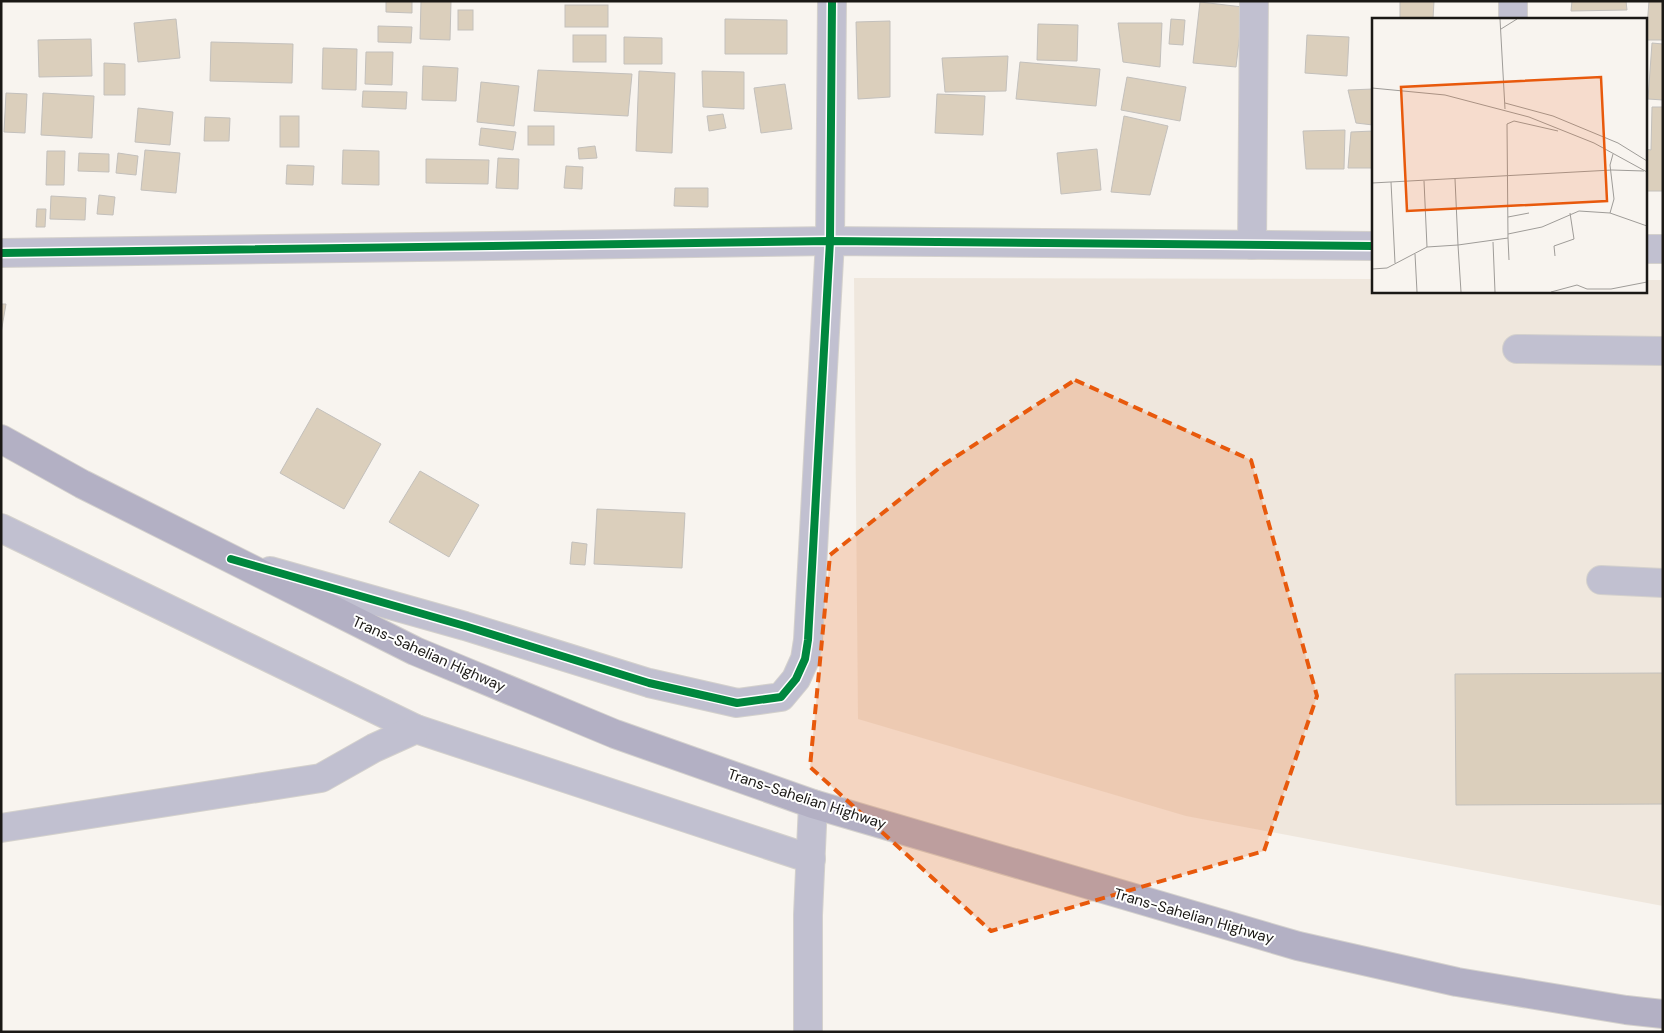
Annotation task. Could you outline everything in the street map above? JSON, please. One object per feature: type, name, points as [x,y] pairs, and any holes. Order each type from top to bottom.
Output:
[{"type":"highway","name":"Trans-Sahelian Highway","points":[[1,439],[82,484],[415,651],[615,734],[813,804],[1298,946],[1457,982],[1626,1010],[1663,1014]]},
{"type":"street","points":[[231,559],[465,626],[649,683],[737,703],[781,697],[796,679],[805,659],[808,640],[830,241],[832,1]]},
{"type":"street","points":[[1252,245],[1254,1]]},
{"type":"street","points":[[1513,1],[1513,18]]},
{"type":"street","points":[[1,253],[830,241],[1372,246]]},
{"type":"street","points":[[1646,249],[1663,249]]},
{"type":"street","points":[[1517,349],[1663,351]]},
{"type":"street","points":[[1,528],[416,729],[811,859]]},
{"type":"street","points":[[1601,580],[1663,583]]},
{"type":"street","points":[[1,828],[321,778],[374,748],[416,729]]},
{"type":"street","points":[[808,1032],[813,804]]},
{"type":"highlighted area","points":[[1075,380],[1251,460],[1317,696],[1264,851],[991,931],[810,767],[830,555],[943,465]]},
{"type":"shaded area","points":[[854,278],[1372,279],[1372,292],[1646,292],[1646,280],[1663,280],[1663,906],[1186,816],[858,719]]},
{"type":"building","points":[[386,1],[412,1],[412,13],[386,12]]},
{"type":"building","points":[[421,1],[451,1],[450,40],[420,39]]},
{"type":"building","points":[[1400,1],[1434,1],[1433,18],[1400,18]]},
{"type":"building","points":[[1572,1],[1626,1],[1627,10],[1571,11]]},
{"type":"building","points":[[1649,1],[1663,1],[1663,40],[1646,40]]},
{"type":"building","points":[[1200,2],[1243,7],[1236,67],[1193,63]]},
{"type":"building","points":[[565,5],[608,5],[608,27],[565,27]]},
{"type":"building","points":[[458,10],[473,10],[473,30],[458,30]]},
{"type":"building","points":[[176,19],[180,58],[138,62],[134,23]]},
{"type":"building","points":[[725,19],[787,20],[787,54],[725,54]]},
{"type":"building","points":[[1171,19],[1185,20],[1183,45],[1169,44]]},
{"type":"building","points":[[890,21],[890,97],[858,99],[856,22]]},
{"type":"building","points":[[1118,23],[1162,23],[1160,67],[1123,62]]},
{"type":"building","points":[[1038,24],[1078,25],[1077,61],[1037,60]]},
{"type":"building","points":[[378,26],[412,27],[411,43],[378,42]]},
{"type":"building","points":[[573,35],[606,35],[606,62],[573,62]]},
{"type":"building","points":[[1307,35],[1349,37],[1347,76],[1305,73]]},
{"type":"building","points":[[624,37],[662,38],[662,64],[624,64]]},
{"type":"building","points":[[91,39],[92,76],[39,77],[38,40]]},
{"type":"building","points":[[211,42],[293,44],[292,83],[210,81]]},
{"type":"building","points":[[1652,43],[1663,44],[1663,100],[1648,99]]},
{"type":"building","points":[[323,48],[357,49],[356,90],[322,89]]},
{"type":"building","points":[[366,52],[393,52],[392,85],[365,84]]},
{"type":"building","points":[[1008,56],[1006,91],[945,92],[942,58]]},
{"type":"building","points":[[1020,62],[1100,69],[1096,106],[1016,99]]},
{"type":"building","points":[[104,63],[125,64],[125,95],[104,95]]},
{"type":"building","points":[[423,66],[458,68],[456,101],[422,100]]},
{"type":"building","points":[[538,70],[632,74],[628,116],[534,111]]},
{"type":"building","points":[[639,71],[675,73],[672,153],[636,151]]},
{"type":"building","points":[[702,71],[744,72],[744,109],[703,107]]},
{"type":"building","points":[[1127,77],[1186,87],[1180,121],[1121,110]]},
{"type":"building","points":[[481,82],[519,86],[514,126],[477,122]]},
{"type":"building","points":[[785,84],[792,129],[761,133],[754,88]]},
{"type":"building","points":[[1372,89],[1372,125],[1356,123],[1348,90]]},
{"type":"building","points":[[363,91],[407,92],[406,109],[362,107]]},
{"type":"building","points":[[6,93],[27,94],[25,133],[4,132]]},
{"type":"building","points":[[43,93],[94,96],[92,138],[41,135]]},
{"type":"building","points":[[937,94],[985,96],[983,135],[935,133]]},
{"type":"building","points":[[1652,107],[1663,107],[1663,191],[1646,191],[1646,149],[1651,150]]},
{"type":"building","points":[[138,108],[173,112],[170,145],[135,142]]},
{"type":"building","points":[[723,114],[726,128],[709,131],[707,116]]},
{"type":"building","points":[[280,116],[299,116],[299,147],[280,147]]},
{"type":"building","points":[[1124,116],[1168,126],[1150,195],[1111,192]]},
{"type":"building","points":[[205,117],[230,118],[229,141],[204,141]]},
{"type":"building","points":[[528,126],[554,126],[554,145],[528,145]]},
{"type":"building","points":[[481,128],[516,132],[513,150],[479,145]]},
{"type":"building","points":[[1345,130],[1344,169],[1306,169],[1303,131]]},
{"type":"building","points":[[1372,131],[1372,168],[1348,168],[1351,132]]},
{"type":"building","points":[[595,146],[597,158],[579,159],[578,148]]},
{"type":"building","points":[[1097,149],[1101,190],[1061,194],[1057,153]]},
{"type":"building","points":[[145,150],[180,153],[176,193],[141,190]]},
{"type":"building","points":[[343,150],[379,151],[379,185],[342,184]]},
{"type":"building","points":[[47,151],[65,151],[64,185],[46,185]]},
{"type":"building","points":[[79,153],[109,154],[109,172],[78,171]]},
{"type":"building","points":[[118,153],[138,156],[136,175],[116,173]]},
{"type":"building","points":[[498,158],[519,159],[518,189],[496,188]]},
{"type":"building","points":[[426,159],[489,160],[488,184],[426,183]]},
{"type":"building","points":[[287,165],[314,166],[313,185],[286,184]]},
{"type":"building","points":[[566,166],[583,167],[582,189],[564,188]]},
{"type":"building","points":[[675,188],[708,188],[708,207],[674,206]]},
{"type":"building","points":[[99,195],[115,197],[113,215],[97,214]]},
{"type":"building","points":[[51,196],[86,198],[85,220],[50,219]]},
{"type":"building","points":[[37,209],[46,209],[45,227],[36,227]]},
{"type":"building","points":[[1,304],[6,304],[1,333]]},
{"type":"building","points":[[317,408],[381,444],[344,509],[280,473]]},
{"type":"building","points":[[420,471],[479,505],[449,557],[389,522]]},
{"type":"building","points":[[597,509],[685,513],[682,568],[594,564]]},
{"type":"building","points":[[572,542],[587,544],[585,565],[570,564]]},
{"type":"building","points":[[1663,673],[1663,804],[1456,805],[1455,674]]},
{"type":"cycle path","points":[[231,559],[465,626],[649,683],[737,703],[781,697],[796,679],[805,659],[808,640],[830,241],[832,1]]},
{"type":"cycle path","points":[[1,253],[830,241],[1372,246]]}]
